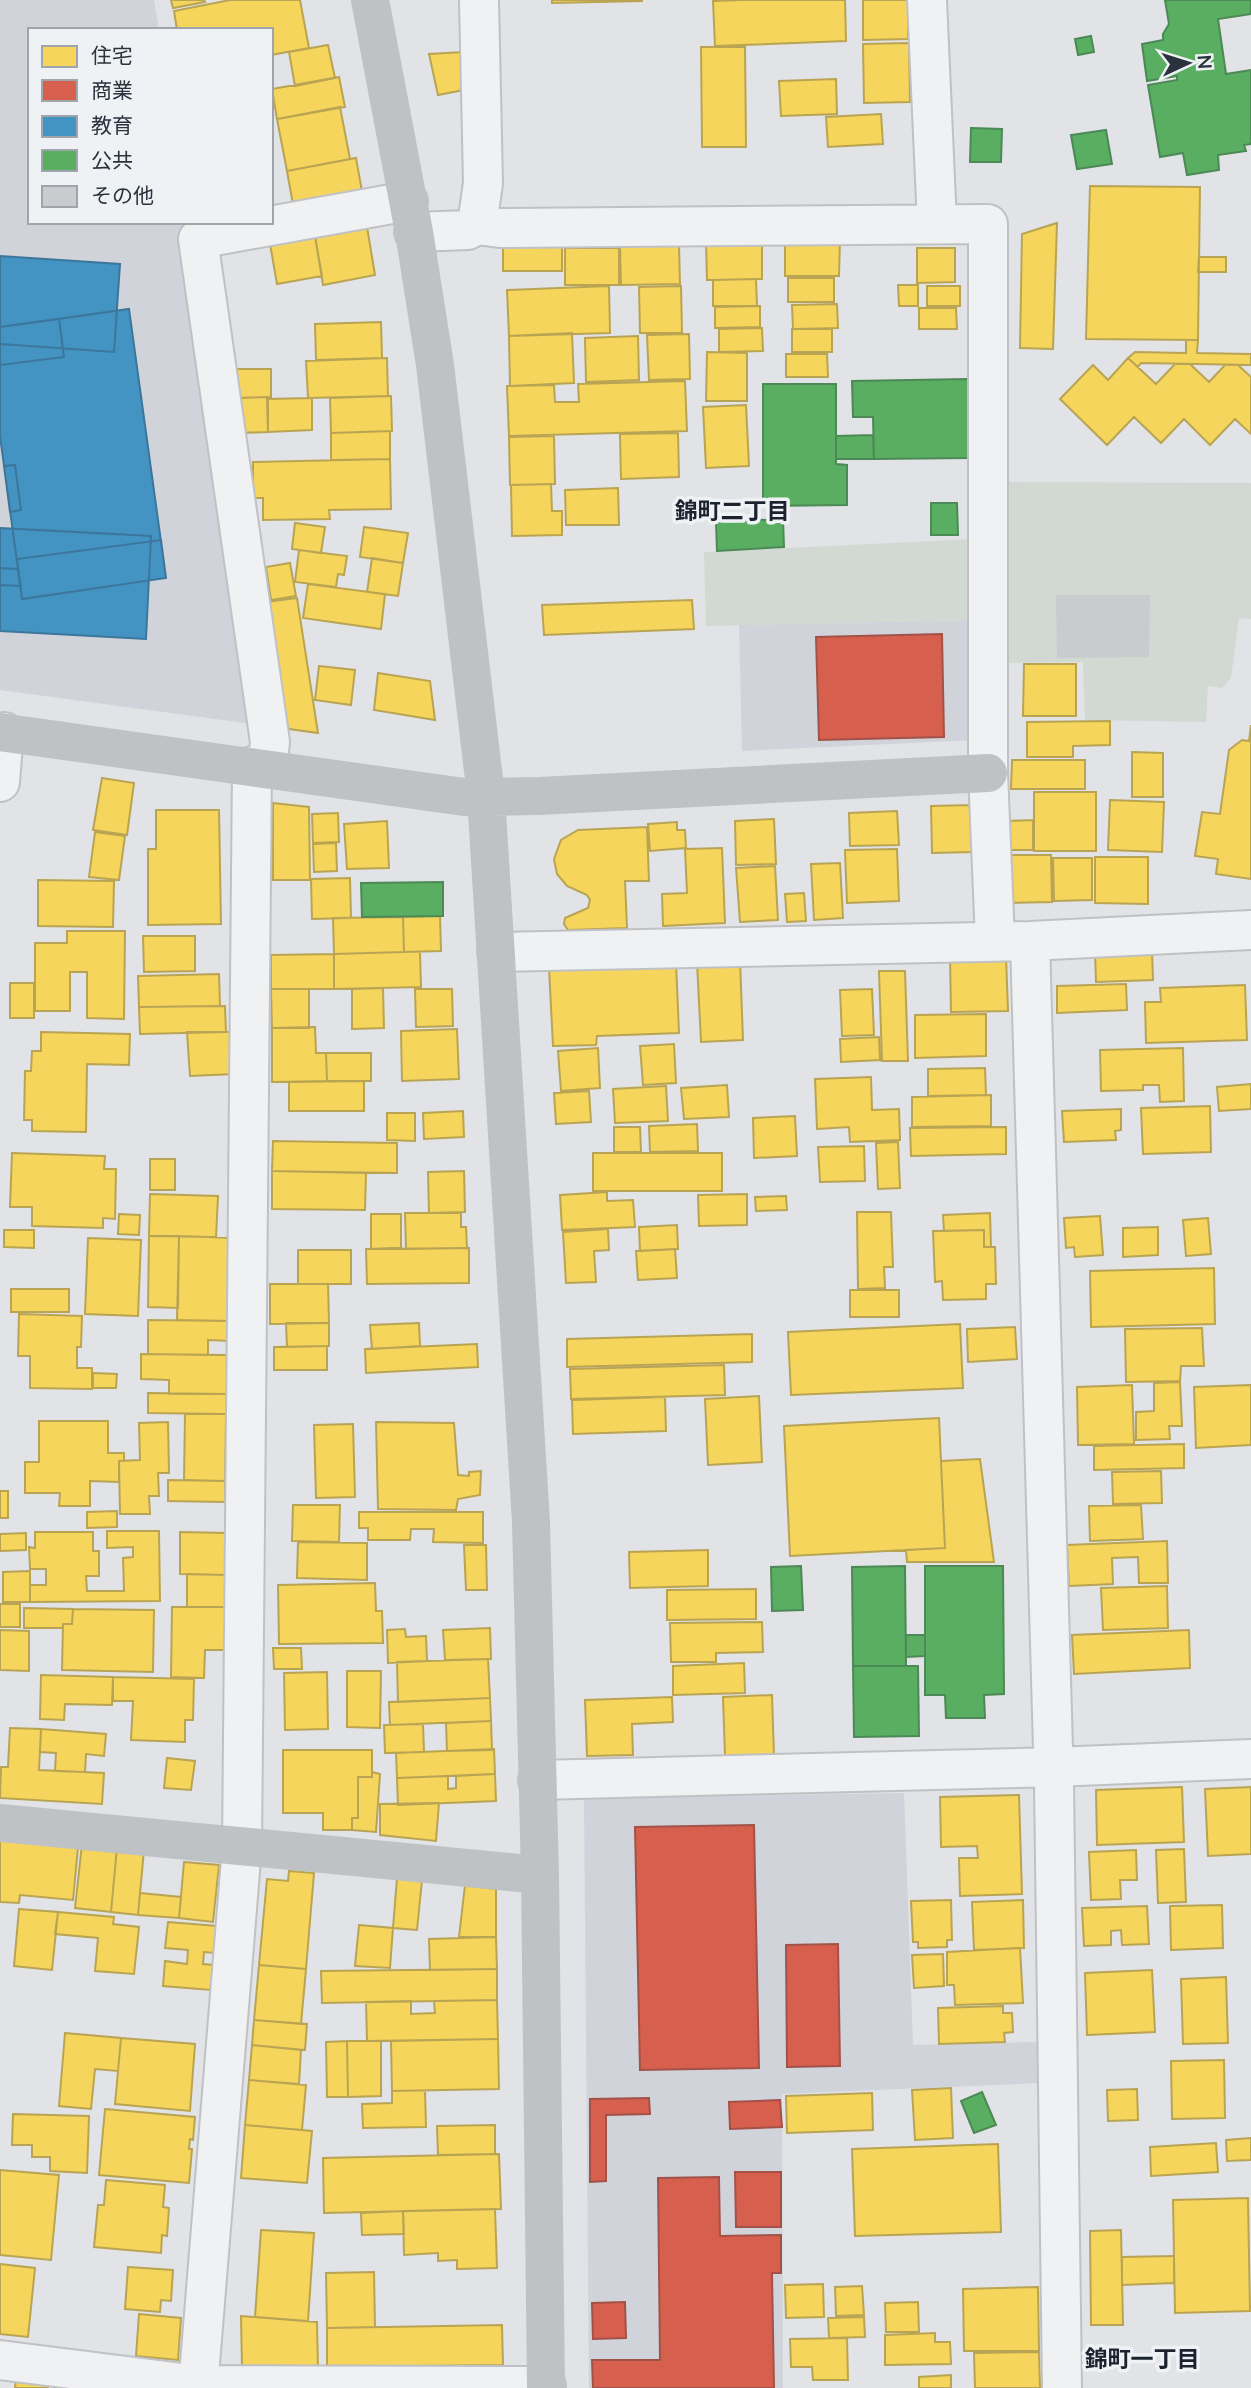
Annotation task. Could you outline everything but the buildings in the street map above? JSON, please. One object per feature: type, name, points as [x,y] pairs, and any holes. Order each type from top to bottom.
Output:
[{"type":"street","points":[[0,2360],[198,2387],[546,2387],[540,1875],[531,1522],[486,796],[435,365],[411,216],[370,0]]},
{"type":"street","points":[[477,225],[483,183],[479,0]]},
{"type":"street","points":[[927,0],[937,225]]},
{"type":"street","points":[[198,2387],[242,1847],[259,767],[270,742],[198,239],[411,216],[468,230],[477,225],[500,228],[988,224],[988,773],[1012,940],[1054,1767],[1062,2388]]},
{"type":"street","points":[[0,782],[2,732],[441,794],[486,796],[539,796],[988,773]]},
{"type":"street","points":[[497,952],[1012,940],[1251,930]]},
{"type":"street","points":[[538,1780],[1054,1767],[1251,1759]]},
{"type":"street","points":[[0,1823],[540,1875]]},
{"type":"shaded area","points":[[0,0],[154,0],[159,28],[28,28],[28,224],[188,224],[259,725],[0,690]]},
{"type":"shaded area","points":[[1001,482],[1251,483],[1251,619],[1239,618],[1231,678],[1222,688],[1208,686],[1206,722],[1085,720],[1083,662],[1001,663]]},
{"type":"shaded area","points":[[975,539],[976,620],[706,626],[704,552]]},
{"type":"shaded area","points":[[976,620],[974,740],[742,751],[739,625]]},
{"type":"shaded area","points":[[904,1793],[913,2045],[1039,2042],[1040,2083],[782,2094],[783,2388],[589,2388],[584,1798]]},
{"type":"district","name":"錦町二丁目","points":[[732,510]]},
{"type":"district","name":"錦町一丁目","points":[[1142,2358]]}]
